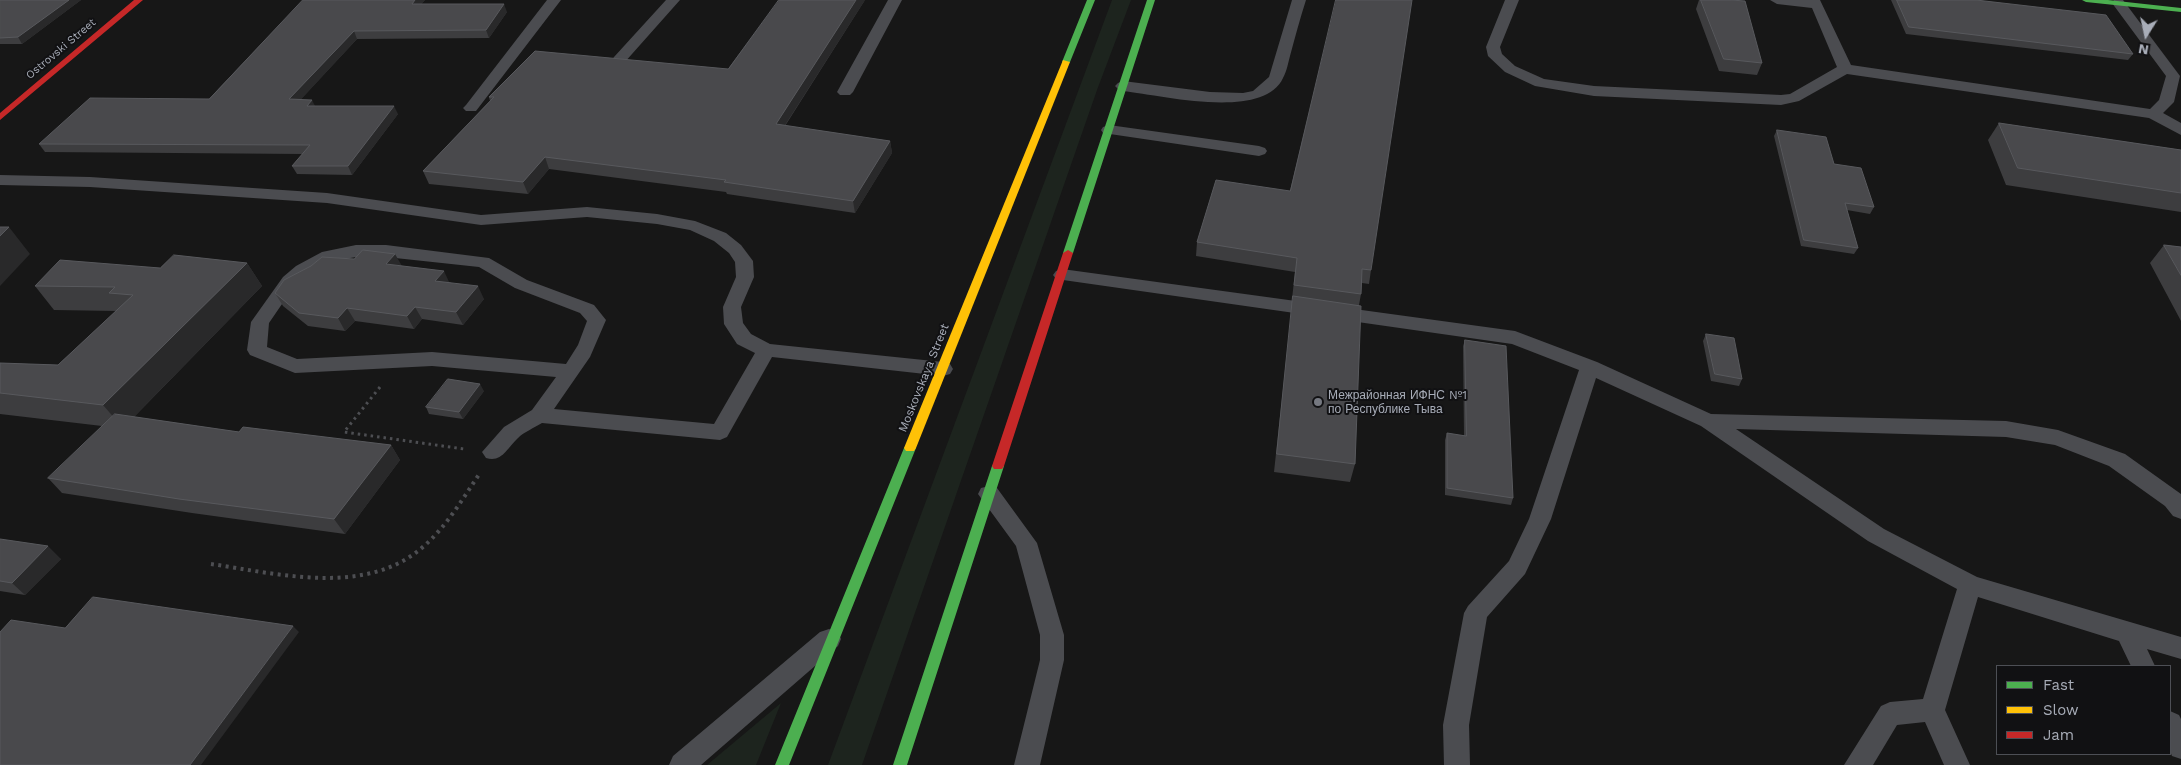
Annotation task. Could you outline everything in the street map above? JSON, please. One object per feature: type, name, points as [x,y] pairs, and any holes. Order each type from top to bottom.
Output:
[{"type":"main road","name":"Ostrovski Street","points":[[0,116],[139,0]]},
{"type":"main road","name":"Moskovskaya Street","points":[[782,765],[1090,0]]},
{"type":"main road","points":[[900,765],[1151,0]]},
{"type":"main road","points":[[2086,0],[2156,4],[2181,10]]},
{"type":"lane","points":[[471,108],[554,0]]},
{"type":"lane","points":[[619,60],[673,0]]},
{"type":"lane","points":[[845,92],[895,0]]},
{"type":"lane","points":[[1123,86],[1242,98],[1256,95],[1269,88],[1276,78],[1299,0]]},
{"type":"lane","points":[[1512,0],[1493,46],[1496,56],[1510,69],[1521,75],[1540,83],[1558,87],[1594,91],[1781,100],[1794,98],[1845,69],[2153,114],[2181,130]]},
{"type":"lane","points":[[1777,0],[1815,2],[1845,69]]},
{"type":"lane","points":[[2119,3],[2174,76],[2174,104],[2153,114]]},
{"type":"lane","points":[[1109,130],[1260,151]]},
{"type":"lane","points":[[0,180],[90,182],[327,198],[481,220],[587,212],[648,218],[695,226],[720,237],[735,249],[744,261],[745,277],[732,307],[734,324],[744,339],[766,350],[943,369]]},
{"type":"lane","points":[[494,452],[511,432],[539,415],[570,372],[594,335],[597,320],[587,309],[521,284],[482,262],[386,251],[356,251],[328,256],[302,270],[290,281],[260,322],[257,350],[295,366],[432,359],[570,372]]},
{"type":"lane","points":[[1062,275],[1515,338],[1590,367],[1708,421],[1876,535],[1970,585],[2181,648]]},
{"type":"lane","points":[[539,415],[720,432],[766,350]]},
{"type":"lane","points":[[1457,765],[1456,725],[1476,613],[1517,567],[1536,527],[1590,367]]},
{"type":"lane","points":[[1708,421],[2006,429],[2058,438],[2117,460],[2173,500],[2181,510]]},
{"type":"lane","points":[[989,494],[1026,543],[1052,635],[1052,660],[1027,765]]},
{"type":"lane","points":[[1957,765],[1932,710],[1970,585]]},
{"type":"lane","points":[[2127,633],[2143,665]]},
{"type":"lane","points":[[682,765],[834,634]]},
{"type":"lane","points":[[1856,765],[1871,746],[1890,714],[1932,710]]},
{"type":"lane","points":[[2171,726],[2181,748]]},
{"type":"path","points":[[210,564],[324,579],[363,575],[391,568],[423,547],[464,496],[494,452],[344,432],[400,361]]},
{"type":"shaded area","points":[[1112,0],[1131,0],[1097,90],[862,765],[828,765]]},
{"type":"shaded area","points":[[781,703],[756,765],[707,765]]},
{"type":"building","points":[[0,0],[69,0],[18,37],[0,38]]},
{"type":"building","points":[[303,0],[415,0],[412,4],[504,4],[486,30],[354,31],[289,99],[312,100],[307,106],[394,106],[348,166],[292,166],[310,145],[39,144],[90,98],[209,99]]},
{"type":"building","points":[[779,0],[856,0],[776,124],[890,141],[853,201],[724,182],[726,180],[545,157],[523,182],[423,171],[494,97],[489,97],[535,51],[728,69]]},
{"type":"building","points":[[1336,0],[1412,0],[1371,270],[1362,269],[1361,294],[1294,285],[1297,258],[1197,242],[1216,180],[1290,191]]},
{"type":"building","points":[[1701,0],[1745,1],[1762,63],[1724,59]]},
{"type":"building","points":[[1897,0],[1976,0],[2106,15],[2133,54],[1909,27]]},
{"type":"building","points":[[1999,123],[2181,150],[2181,193],[2018,168]]},
{"type":"building","points":[[1777,130],[1826,137],[1834,164],[1861,168],[1874,207],[1845,203],[1858,248],[1804,240]]},
{"type":"building","points":[[0,227],[9,227],[0,236]]},
{"type":"building","points":[[2164,245],[2181,247],[2181,275]]},
{"type":"building","points":[[363,250],[395,254],[386,264],[444,271],[435,281],[478,286],[456,312],[415,307],[407,316],[347,308],[338,318],[299,313],[275,293],[284,280],[311,266],[322,257],[354,259]]},
{"type":"building","points":[[174,255],[247,263],[103,405],[0,393],[0,363],[58,365],[133,295],[109,293],[115,287],[35,286],[60,260],[160,268]]},
{"type":"building","name":"Межрайонная ИФНС №1 по Республике Тыва","points":[[1293,296],[1361,306],[1355,464],[1277,454]]},
{"type":"building","points":[[1706,334],[1734,338],[1742,379],[1715,374]]},
{"type":"building","points":[[1465,340],[1506,346],[1513,498],[1447,488],[1447,433],[1466,436]]},
{"type":"building","points":[[448,379],[480,384],[459,412],[426,407]]},
{"type":"building","points":[[115,414],[239,432],[243,427],[391,445],[334,519],[179,499],[48,478]]},
{"type":"building","points":[[0,539],[48,546],[12,583],[0,581]]},
{"type":"building","points":[[93,597],[293,626],[190,765],[0,765],[0,632],[11,620],[65,628]]},
{"type":"traffic: fast","points":[[1066,62],[1091,0]]},
{"type":"traffic: fast","points":[[1068,253],[1151,0]]},
{"type":"traffic: fast","points":[[2086,0],[2181,10]]},
{"type":"traffic: fast","points":[[782,765],[910,448]]},
{"type":"traffic: fast","points":[[900,765],[998,466]]},
{"type":"traffic: slow","points":[[910,448],[1066,62]]},
{"type":"traffic: jam","points":[[0,117],[139,0]]},
{"type":"traffic: jam","points":[[998,466],[1068,253]]},
{"type":"place","name":"Межрайонная ИФНС №1 по Республике Тыва","points":[[1318,402]]}]
